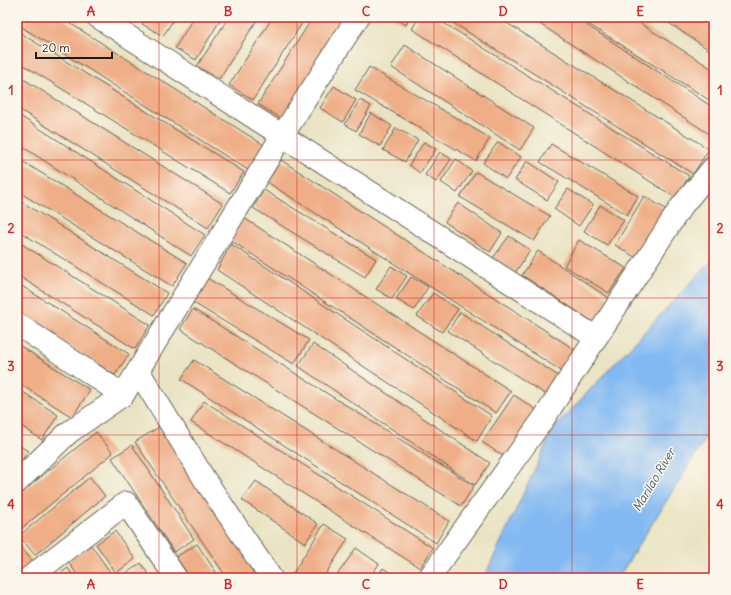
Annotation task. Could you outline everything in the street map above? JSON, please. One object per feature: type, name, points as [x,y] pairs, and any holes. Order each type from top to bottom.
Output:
[{"type":"street","points":[[98,17],[595,337]]},
{"type":"street","points":[[17,482],[68,433],[124,395],[282,136],[358,17]]},
{"type":"street","points":[[429,578],[544,418],[595,337],[681,208],[714,167]]},
{"type":"street","points":[[17,324],[124,395]]},
{"type":"street","points":[[139,372],[205,480],[272,578]]},
{"type":"street","points":[[29,578],[126,503],[176,578]]},
{"type":"water","name":"Marilao River","points":[[714,258],[714,425],[618,578],[484,578],[554,428]]},
{"type":"building","points":[[17,17],[60,17],[264,145],[248,170],[17,24]]},
{"type":"building","points":[[116,17],[134,17],[129,25]]},
{"type":"building","points":[[146,17],[175,17],[163,36],[142,24]]},
{"type":"building","points":[[194,17],[222,17],[196,60],[175,48]]},
{"type":"building","points":[[229,17],[259,17],[219,79],[197,66]]},
{"type":"building","points":[[273,17],[306,17],[253,100],[229,85]]},
{"type":"building","points":[[313,17],[347,17],[282,119],[258,104]]},
{"type":"building","points":[[391,17],[409,17],[406,25]]},
{"type":"building","points":[[419,17],[434,17],[689,176],[676,198],[412,29]]},
{"type":"building","points":[[444,17],[497,17],[709,149],[693,174]]},
{"type":"building","points":[[529,17],[574,17],[714,108],[714,137]]},
{"type":"building","points":[[577,17],[630,17],[714,70],[714,103]]},
{"type":"building","points":[[660,17],[705,17],[714,23],[714,53]]},
{"type":"building","points":[[17,31],[244,172],[230,193],[17,61]]},
{"type":"building","points":[[405,45],[534,128],[520,150],[391,67]]},
{"type":"building","points":[[369,67],[490,138],[476,161],[355,90]]},
{"type":"building","points":[[17,75],[223,204],[208,228],[17,108]]},
{"type":"building","points":[[334,86],[356,100],[343,122],[320,108]]},
{"type":"building","points":[[360,100],[371,106],[356,131],[345,124]]},
{"type":"building","points":[[371,113],[392,126],[380,146],[359,134]]},
{"type":"building","points":[[17,114],[205,235],[191,256],[17,143]]},
{"type":"building","points":[[396,128],[418,140],[405,162],[383,150]]},
{"type":"building","points":[[424,142],[436,149],[420,173],[409,165]]},
{"type":"building","points":[[498,142],[521,157],[506,179],[483,163]]},
{"type":"building","points":[[551,144],[638,196],[627,215],[540,162]]},
{"type":"building","points":[[440,152],[451,159],[436,182],[425,175]]},
{"type":"building","points":[[17,158],[187,263],[172,286],[17,191]]},
{"type":"building","points":[[456,159],[472,171],[457,193],[441,182]]},
{"type":"building","points":[[281,160],[577,351],[563,372],[267,182]]},
{"type":"building","points":[[527,161],[559,182],[547,200],[515,180]]},
{"type":"building","points":[[476,172],[550,216],[534,241],[460,197]]},
{"type":"building","points":[[568,189],[593,205],[579,226],[554,209]]},
{"type":"building","points":[[264,190],[376,259],[365,277],[253,208]]},
{"type":"building","points":[[644,196],[667,210],[638,259],[615,245]]},
{"type":"building","points":[[17,199],[167,293],[154,315],[17,230]]},
{"type":"building","points":[[458,203],[502,233],[490,252],[445,222]]},
{"type":"building","points":[[600,205],[624,220],[607,245],[584,231]]},
{"type":"building","points":[[244,218],[511,391],[496,413],[230,240]]},
{"type":"building","points":[[509,236],[530,250],[515,273],[493,258]]},
{"type":"building","points":[[579,240],[626,268],[609,293],[564,266]]},
{"type":"building","points":[[17,241],[150,325],[135,349],[17,275]]},
{"type":"building","points":[[231,244],[492,416],[477,441],[217,270]]},
{"type":"building","points":[[538,251],[612,300],[596,324],[522,275]]},
{"type":"building","points":[[391,266],[407,276],[392,299],[376,289]]},
{"type":"building","points":[[411,277],[428,287],[414,310],[396,299]]},
{"type":"building","points":[[207,278],[309,340],[294,364],[192,302]]},
{"type":"building","points":[[17,283],[129,354],[115,375],[17,312]]},
{"type":"building","points":[[433,293],[458,309],[442,332],[417,316]]},
{"type":"building","points":[[193,309],[474,486],[461,506],[180,329]]},
{"type":"building","points":[[460,312],[560,377],[548,396],[448,331]]},
{"type":"building","points":[[17,344],[90,390],[72,417],[17,382]]},
{"type":"building","points":[[313,344],[490,463],[475,485],[298,366]]},
{"type":"building","points":[[194,360],[449,521],[436,543],[181,379]]},
{"type":"building","points":[[17,388],[58,415],[42,440],[17,423]]},
{"type":"building","points":[[514,395],[538,411],[506,458],[482,442]]},
{"type":"building","points":[[204,401],[433,548],[420,568],[191,422]]},
{"type":"building","points":[[159,427],[263,578],[227,578],[135,442]]},
{"type":"building","points":[[96,432],[113,453],[17,532],[17,496]]},
{"type":"building","points":[[17,444],[28,451],[17,468]]},
{"type":"building","points":[[132,445],[194,539],[174,552],[112,458]]},
{"type":"building","points":[[90,477],[105,496],[35,555],[19,536]]},
{"type":"building","points":[[256,481],[318,524],[305,543],[242,500]]},
{"type":"building","points":[[324,524],[348,539],[323,578],[290,578]]},
{"type":"building","points":[[115,531],[135,559],[116,573],[96,544]]},
{"type":"building","points":[[17,543],[34,563],[17,578]]},
{"type":"building","points":[[197,544],[220,578],[190,578],[176,557]]},
{"type":"building","points":[[91,545],[113,576],[111,578],[79,578],[68,561]]},
{"type":"building","points":[[356,548],[379,564],[369,578],[335,578]]},
{"type":"building","points":[[141,563],[151,578],[119,578]]},
{"type":"building","points":[[68,568],[75,578],[54,578]]},
{"type":"building","points":[[383,568],[398,578],[376,578]]}]
